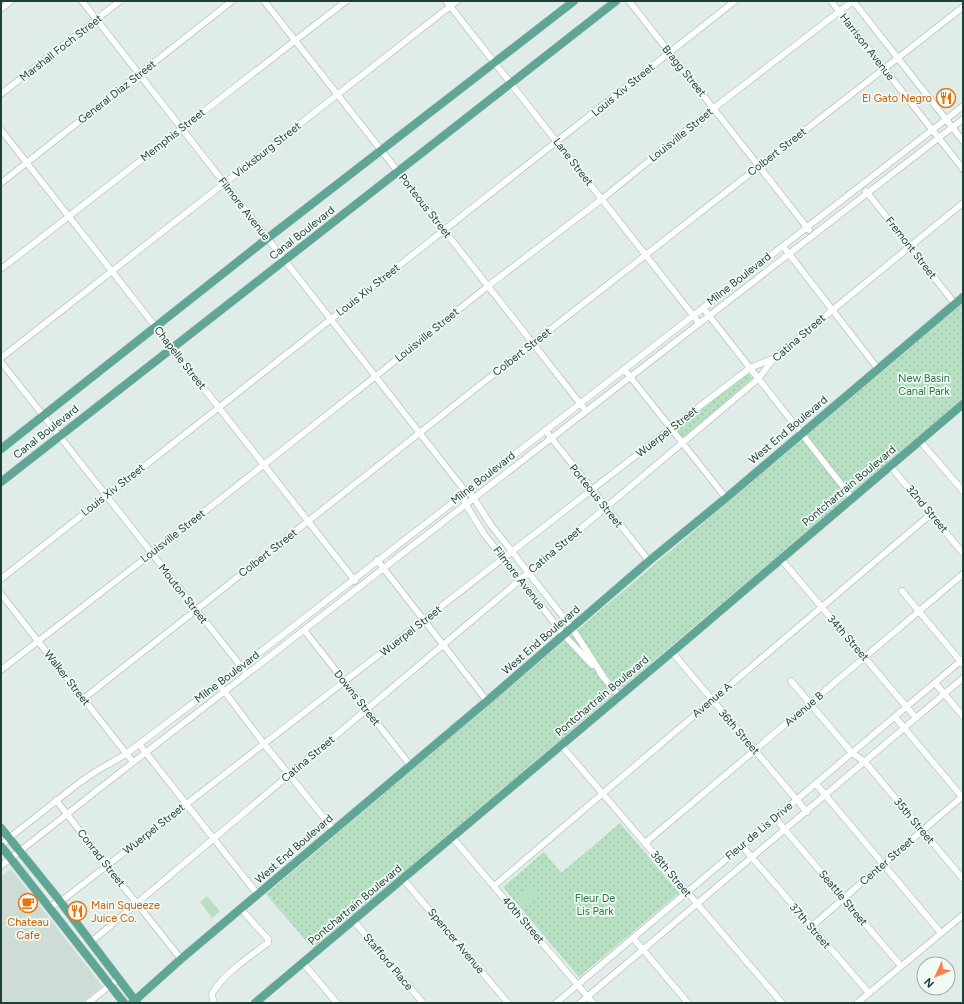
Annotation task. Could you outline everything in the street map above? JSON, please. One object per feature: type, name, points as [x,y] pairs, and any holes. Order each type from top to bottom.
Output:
[{"type":"main road","name":"Canal Boulevard","points":[[1,449],[574,1]]},
{"type":"main road","name":"Canal Boulevard","points":[[1,482],[616,1]]},
{"type":"main road","name":"West End Boulevard","points":[[135,1002],[181,959],[487,701],[649,561],[726,498],[963,297]]},
{"type":"main road","name":"Pontchartrain Boulevard","points":[[255,1003],[672,652],[780,558],[963,404]]},
{"type":"main road","points":[[1,828],[91,942],[135,1002]]},
{"type":"main road","points":[[1,846],[49,906],[109,986],[124,1003]]},
{"type":"street","points":[[1,9],[11,1]]},
{"type":"street","name":"Filmore Avenue","points":[[82,1],[466,491],[471,494],[511,552],[572,628],[603,676]]},
{"type":"street","name":"Marshall Foch Street","points":[[1,94],[120,1]]},
{"type":"street","name":"General Diaz Street","points":[[1,183],[232,1]]},
{"type":"street","name":"Porteous Street","points":[[264,1],[586,411]]},
{"type":"street","name":"Memphis Street","points":[[1,269],[346,1]]},
{"type":"street","name":"Vicksburg Street","points":[[1,358],[225,184],[449,4],[457,1]]},
{"type":"street","name":"Bragg Street","points":[[629,1],[813,234]]},
{"type":"street","name":"Louis Xiv Street","points":[[1,579],[735,1]]},
{"type":"street","name":"Harrison Avenue","points":[[831,1],[963,169]]},
{"type":"street","name":"Harrison Avenue","points":[[853,1],[963,141]]},
{"type":"street","name":"Louisville Street","points":[[1,670],[152,553],[488,286],[602,199],[714,108],[853,1]]},
{"type":"street","name":"Lane Street","points":[[449,4],[699,323]]},
{"type":"street","name":"Colbert Street","points":[[83,698],[309,522],[533,343],[963,7]]},
{"type":"street","name":"Milne Boulevard","points":[[1,846],[8,838],[56,800],[95,772],[126,754],[139,744],[963,106]]},
{"type":"street","name":"Milne Boulevard","points":[[1,866],[788,253],[963,119]]},
{"type":"street","name":"Chapelle Street","points":[[1,130],[360,586]]},
{"type":"street","name":"Fremont Street","points":[[861,184],[954,304]]},
{"type":"street","name":"Catina Street","points":[[91,942],[758,379],[774,358],[963,203]]},
{"type":"street","points":[[782,246],[878,369]]},
{"type":"street","points":[[703,308],[852,498]]},
{"type":"street","name":"Wuerpel Street","points":[[49,906],[60,902],[107,866],[750,368],[774,358]]},
{"type":"street","name":"Mouton Street","points":[[1,362],[247,674]]},
{"type":"street","points":[[624,369],[726,498]]},
{"type":"street","name":"Porteous Street","points":[[545,430],[591,490],[649,561]]},
{"type":"street","points":[[920,441],[963,491]]},
{"type":"street","name":"32nd Street","points":[[890,466],[963,553]]},
{"type":"street","points":[[466,491],[464,499],[466,504]]},
{"type":"street","name":"Filmore Avenue","points":[[466,504],[484,534],[520,580],[564,635],[603,676],[619,696]]},
{"type":"street","name":"Avenue A","points":[[494,886],[931,514]]},
{"type":"street","name":"34th Street","points":[[780,558],[916,718]]},
{"type":"street","points":[[377,560],[487,701]]},
{"type":"street","name":"Avenue B","points":[[645,843],[963,574]]},
{"type":"street","points":[[902,591],[962,662]]},
{"type":"street","name":"Walker Street","points":[[1,594],[133,762]]},
{"type":"street","name":"Downs Street","points":[[304,630],[410,765]]},
{"type":"street","name":"36th Street","points":[[672,652],[807,812]]},
{"type":"street","name":"Fleur de Lis Drive","points":[[556,1003],[935,683],[962,662]]},
{"type":"street","name":"Fleur de Lis Drive","points":[[580,1003],[753,858],[963,678]]},
{"type":"street","name":"35th Street","points":[[791,681],[852,753],[865,762],[963,879]]},
{"type":"street","points":[[218,683],[264,744],[334,830]]},
{"type":"street","points":[[935,683],[963,716]]},
{"type":"street","points":[[895,717],[963,797]]},
{"type":"street","points":[[139,744],[258,895]]},
{"type":"street","name":"38th Street","points":[[561,744],[782,1003]]},
{"type":"street","points":[[816,784],[941,933]]},
{"type":"street","name":"Center Street","points":[[812,927],[843,898],[963,797]]},
{"type":"street","name":"Conrad Street","points":[[56,800],[181,959]]},
{"type":"street","name":"Seattle Street","points":[[776,818],[901,966]]},
{"type":"street","name":"40th Street","points":[[452,837],[593,1003]]},
{"type":"street","name":"37th Street","points":[[742,846],[869,993]]},
{"type":"street","name":"Spencer Avenue","points":[[403,879],[508,1003]]},
{"type":"street","points":[[213,1000],[212,994],[219,983],[241,963],[268,942],[268,940],[241,909]]},
{"type":"street","points":[[857,1003],[963,915]]},
{"type":"street","name":"Stafford Place","points":[[353,920],[422,1003]]},
{"type":"street","points":[[633,938],[688,1003]]},
{"type":"street","points":[[303,963],[337,1003]]},
{"type":"street","points":[[88,1003],[118,979]]},
{"type":"shaded area","points":[[11,869],[102,986],[81,1003],[1,1003],[1,877]]},
{"type":"green space","name":"New Basin Canal Park","points":[[963,303],[963,399],[313,949],[266,894]]},
{"type":"green space","points":[[748,373],[753,378],[682,439],[675,430]]},
{"type":"green space","name":"Fleur De Lis Park","points":[[620,823],[679,893],[579,977],[503,887],[544,852],[561,873]]},
{"type":"green space","points":[[532,886],[539,894],[523,908],[516,900]]},
{"type":"green space","points":[[207,896],[220,911],[212,918],[200,902]]},
{"type":"place","name":"El Gato Negro","points":[[946,98]]},
{"type":"place","name":"Chateau Cafe","points":[[28,903]]},
{"type":"place","name":"Main Squeeze Juice Co.","points":[[77,911]]}]
